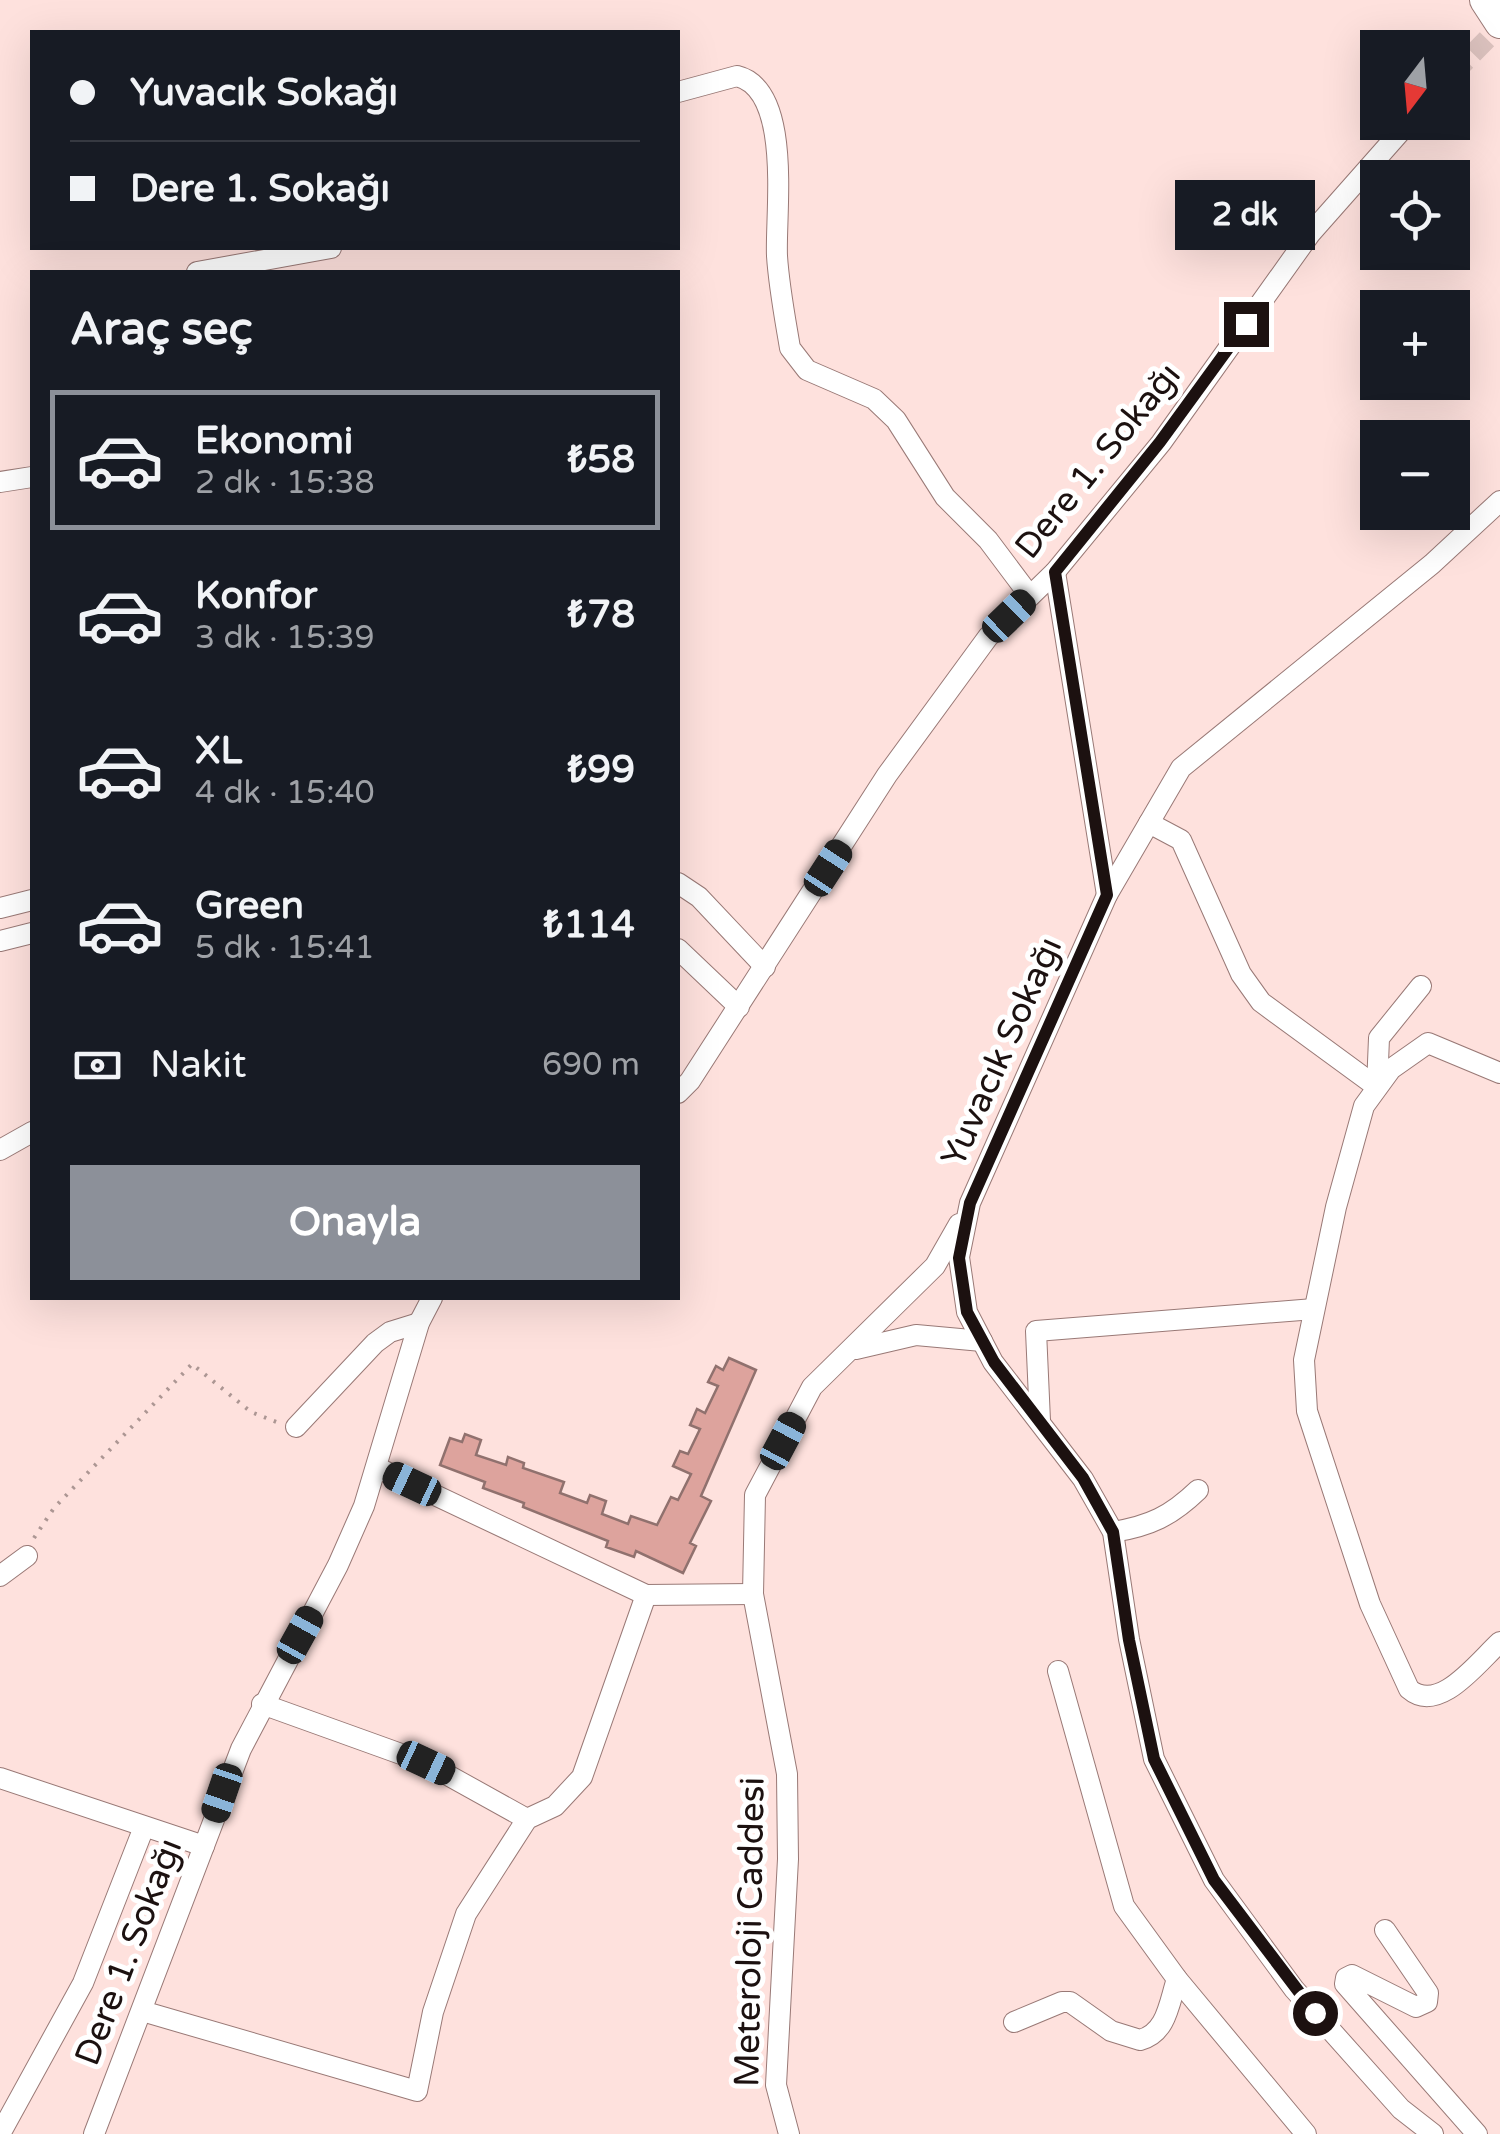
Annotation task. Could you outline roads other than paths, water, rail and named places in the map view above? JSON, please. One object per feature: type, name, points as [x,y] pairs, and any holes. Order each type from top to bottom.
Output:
[{"type":"highway","points":[[1485,0],[1500,23]]},
{"type":"street","points":[[680,91],[737,76],[746,78],[759,91],[778,148],[777,253],[790,348],[806,370],[874,399],[896,420],[945,497],[988,540],[1030,596]]},
{"type":"street","name":"Dere 1. Sokağı","points":[[680,1090],[739,1007],[887,775],[988,637],[1055,572],[1160,442],[1310,234],[1393,140]]},
{"type":"street","points":[[208,270],[320,250]]},
{"type":"street","points":[[0,482],[30,477]]},
{"type":"street","name":"Yuvacık Sokağı","points":[[1433,2134],[1401,2109],[1294,1989],[1214,1880],[1154,1759],[1129,1640],[1113,1532],[1083,1478],[982,1341],[967,1312],[959,1258],[970,1203],[1107,895],[1181,768],[1432,564],[1500,501]]},
{"type":"street","points":[[1055,572],[1107,895]]},
{"type":"street","points":[[1149,823],[1181,840],[1241,974],[1261,1002],[1377,1087]]},
{"type":"street","points":[[680,884],[699,898],[765,966]]},
{"type":"street","points":[[0,908],[30,900]]},
{"type":"street","points":[[0,941],[30,934]]},
{"type":"street","points":[[680,951],[739,1007]]},
{"type":"street","points":[[1377,1087],[1380,1038],[1422,986]]},
{"type":"street","points":[[1500,1073],[1428,1043],[1390,1069],[1364,1106],[1304,1360],[1307,1411],[1370,1604],[1409,1690],[1422,1698],[1438,1697],[1500,1642]]},
{"type":"street","points":[[0,1150],[30,1133]]},
{"type":"street","name":"Meteroloji Caddesi","points":[[789,2134],[776,2085],[788,1859],[787,1774],[753,1594],[755,1494],[812,1387],[935,1266],[970,1203]]},
{"type":"street","name":"Dere 1. Sokağı","points":[[94,2134],[222,1793],[262,1704],[338,1565],[378,1468],[419,1324],[431,1300]]},
{"type":"street","points":[[1040,1421],[1036,1330],[1314,1309]]},
{"type":"street","points":[[296,1427],[375,1343],[390,1332],[419,1324]]},
{"type":"street","points":[[852,1350],[916,1335],[982,1341]]},
{"type":"street","points":[[378,1468],[646,1595],[753,1594]]},
{"type":"street","points":[[1113,1532],[1145,1527],[1174,1513],[1198,1490]]},
{"type":"street","points":[[0,1576],[27,1556]]},
{"type":"street","points":[[142,2011],[417,2091],[433,2012],[466,1914],[527,1819],[555,1806],[582,1776],[646,1595]]},
{"type":"street","points":[[1058,1671],[1124,1906],[1177,1979],[1306,2134]]},
{"type":"street","points":[[262,1704],[426,1763],[527,1819]]},
{"type":"street","points":[[0,1778],[204,1846]]},
{"type":"street","points":[[0,2134],[83,1982],[144,1828]]},
{"type":"street","points":[[1386,1930],[1426,1990],[1428,2002],[1416,2007],[1352,1975],[1345,1984],[1477,2134]]},
{"type":"street","points":[[1014,2022],[1070,2002],[1124,2038],[1149,2038],[1163,2024],[1177,1979]]},
{"type":"tunnel","points":[[1470,57],[1500,26]]}]
